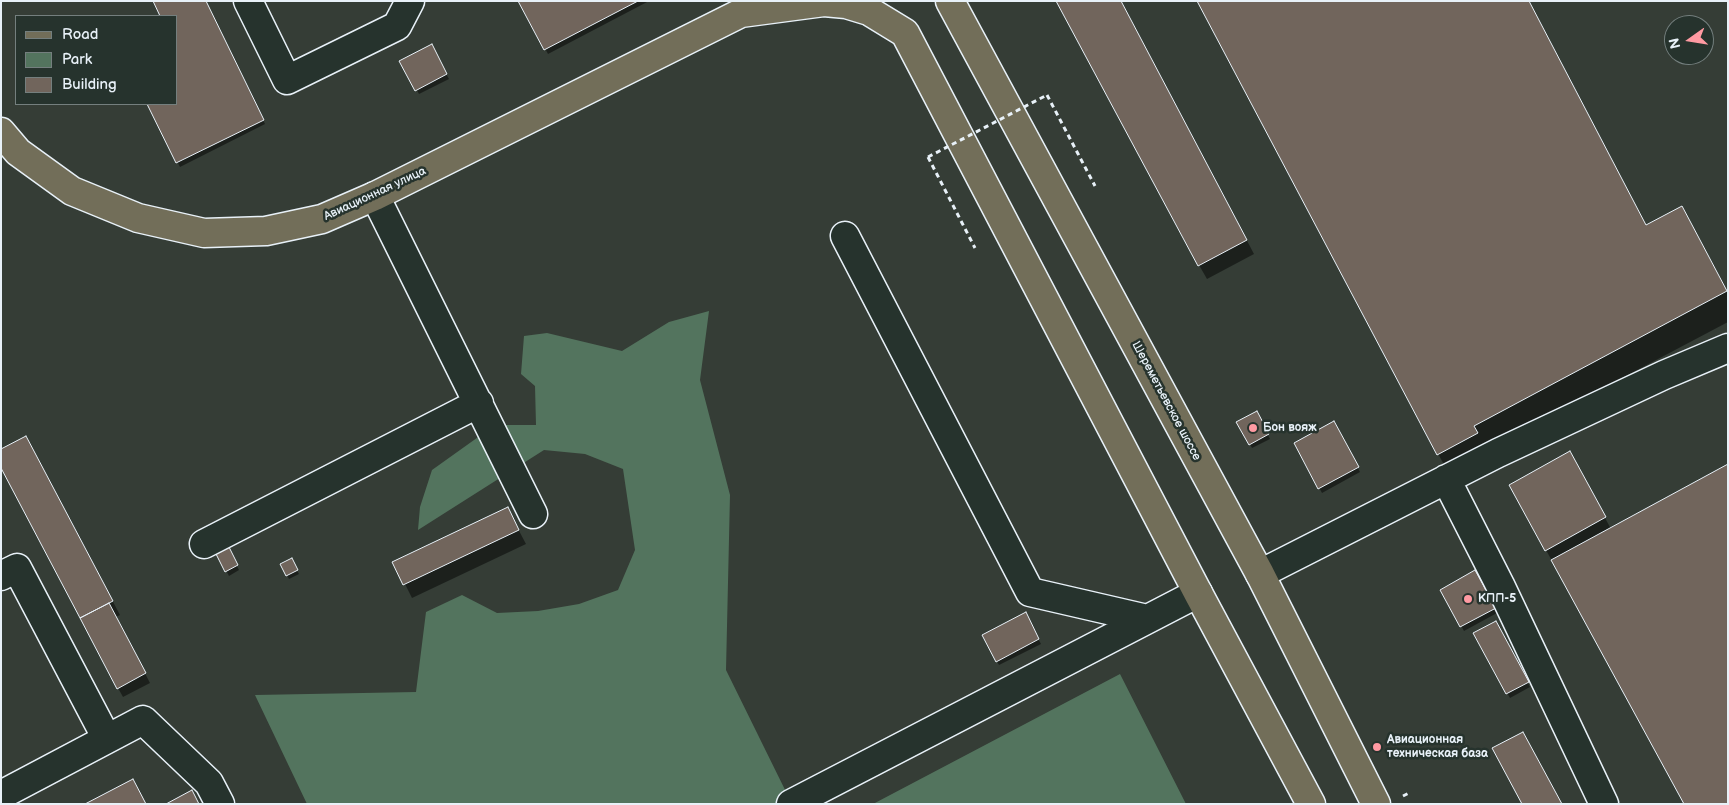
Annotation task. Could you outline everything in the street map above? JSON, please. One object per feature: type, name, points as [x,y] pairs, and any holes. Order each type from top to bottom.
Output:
[{"type":"main road","name":"Шереметьевское шоссе","points":[[950,1],[1260,574],[1376,804]]},
{"type":"main road","name":"Авиационная улица","points":[[1,132],[18,152],[72,191],[138,218],[204,233],[266,231],[322,219],[375,196],[747,7],[824,2],[846,4],[869,10],[905,33],[1198,593]]},
{"type":"main road","points":[[1198,593],[1311,804]]},
{"type":"lane","points":[[248,1],[287,80],[397,26],[410,1]]},
{"type":"lane","points":[[375,196],[533,514]]},
{"type":"lane","points":[[845,236],[1030,592],[1148,620]]},
{"type":"lane","points":[[1260,574],[1446,479],[1664,374],[1728,348]]},
{"type":"lane","points":[[204,544],[479,403]]},
{"type":"lane","points":[[1446,479],[1500,585],[1604,804]]},
{"type":"lane","points":[[1,576],[17,568],[107,739]]},
{"type":"lane","points":[[791,804],[1198,593]]},
{"type":"lane","points":[[1,795],[143,720],[209,783],[220,804]]},
{"type":"path","points":[[975,248],[928,158],[1047,96],[1095,186]]},
{"type":"path","points":[[1404,796],[1411,792]]},
{"type":"green space","points":[[709,311],[700,380],[730,495],[726,670],[792,804],[307,804],[255,695],[416,692],[426,612],[462,595],[497,613],[538,611],[579,604],[618,590],[635,550],[623,469],[585,454],[544,450],[418,530],[420,507],[432,470],[495,425],[536,425],[535,386],[521,374],[524,336],[547,333],[622,351],[669,322]]},
{"type":"green space","points":[[1120,674],[1186,804],[873,804]]},
{"type":"building","points":[[153,1],[206,1],[264,120],[176,163],[147,105],[178,105],[178,15],[160,15]]},
{"type":"building","points":[[518,1],[638,1],[544,50]]},
{"type":"building","points":[[1056,1],[1121,1],[1247,240],[1198,266]]},
{"type":"building","points":[[1197,1],[1529,1],[1646,225],[1682,206],[1727,291],[1474,426],[1478,433],[1437,455]]},
{"type":"building","points":[[432,44],[447,74],[415,91],[399,61]]},
{"type":"building","name":"Бон вояж","points":[[1257,411],[1269,434],[1249,445],[1236,422]]},
{"type":"building","points":[[1334,421],[1359,467],[1318,489],[1294,443]]},
{"type":"building","points":[[26,436],[113,601],[80,618],[1,468],[1,449]]},
{"type":"building","points":[[1570,451],[1606,517],[1545,551],[1509,485]]},
{"type":"building","points":[[1728,464],[1728,804],[1684,804],[1551,560]]},
{"type":"building","points":[[508,507],[519,530],[403,585],[392,562]]},
{"type":"building","points":[[229,547],[238,565],[225,572],[216,554]]},
{"type":"building","points":[[292,558],[298,570],[286,576],[280,564]]},
{"type":"building","name":"КПП-5","points":[[1475,570],[1496,608],[1460,627],[1440,590]]},
{"type":"building","points":[[109,603],[146,673],[117,689],[80,618]]},
{"type":"building","points":[[1026,612],[1039,639],[996,662],[982,635]]},
{"type":"building","points":[[1496,621],[1529,682],[1506,694],[1473,633]]},
{"type":"building","points":[[1523,732],[1562,804],[1522,804],[1492,748]]},
{"type":"building","points":[[133,779],[146,804],[85,804]]},
{"type":"building","points":[[192,790],[199,804],[166,804]]},
{"type":"place","name":"Бон вояж","points":[[1253,428]]},
{"type":"place","name":"КПП-5","points":[[1468,599]]},
{"type":"place","name":"Авиационная техническая база","points":[[1377,747]]}]
